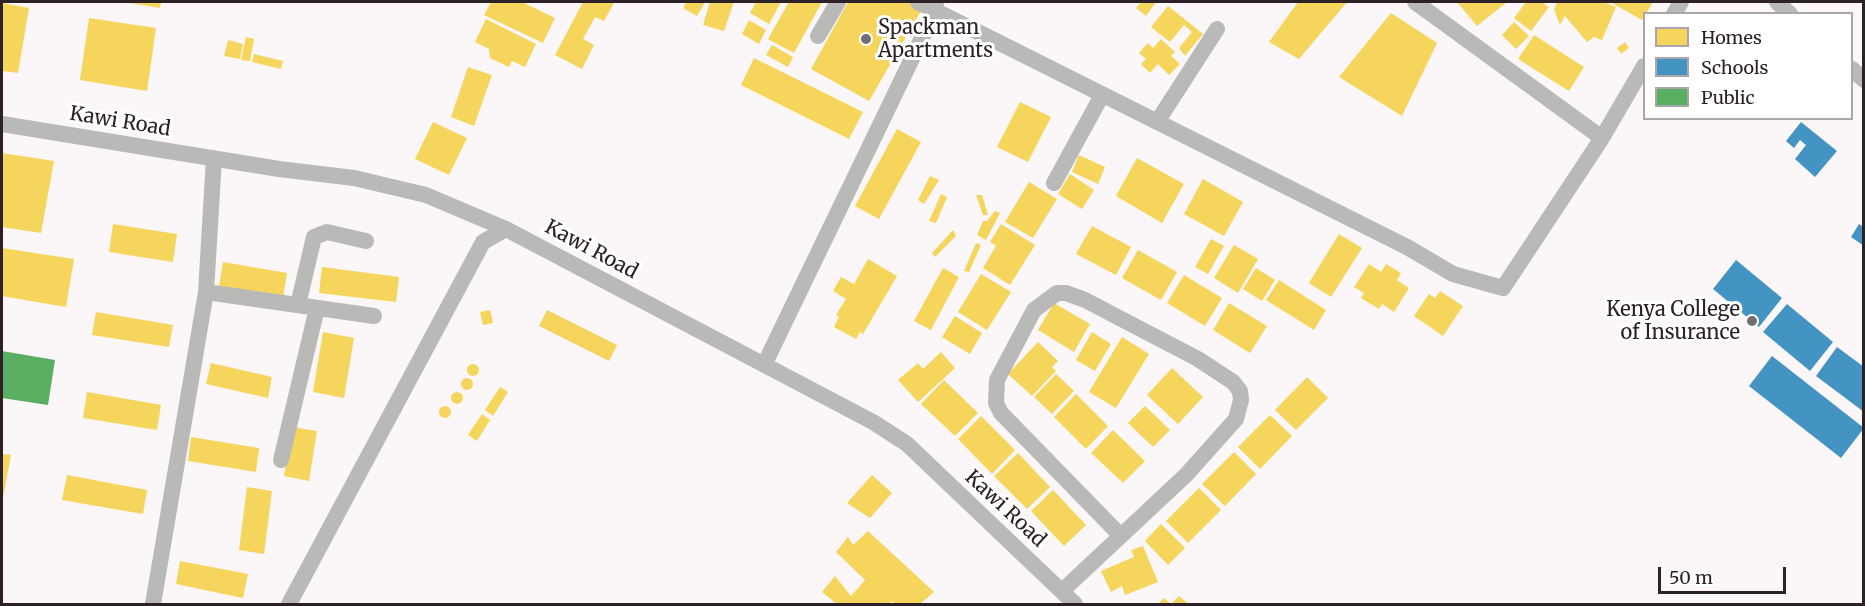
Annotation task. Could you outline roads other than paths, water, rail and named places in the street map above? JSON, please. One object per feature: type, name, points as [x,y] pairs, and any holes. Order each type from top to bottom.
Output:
[{"type":"street","points":[[818,36],[838,2]]},
{"type":"street","points":[[918,2],[935,6],[1102,94],[1407,248],[1453,274],[1503,288],[1602,138],[1643,68]]},
{"type":"street","points":[[1415,2],[1602,138]]},
{"type":"street","points":[[765,363],[935,6]]},
{"type":"street","points":[[1157,122],[1216,29]]},
{"type":"street","points":[[1054,183],[1102,94]]},
{"type":"street","name":"Kawi Road","points":[[2,124],[354,178],[426,195],[506,229],[765,363],[873,422],[907,444],[1075,604]]},
{"type":"street","points":[[153,604],[206,292],[214,158]]},
{"type":"street","points":[[289,604],[483,242],[506,229]]},
{"type":"street","points":[[298,305],[314,237],[327,232],[366,241]]},
{"type":"street","points":[[206,292],[374,316]]},
{"type":"street","points":[[1062,591],[1186,475],[1227,431],[1236,419],[1240,391],[1224,375],[1198,359],[1085,300],[1066,293],[1057,293],[1034,310],[997,381],[996,403],[1001,413],[1120,535]]},
{"type":"street","points":[[281,460],[317,308]]},
{"type":"place","name":"Spackman Apartments","points":[[866,39]]},
{"type":"place","name":"Kenya College of Insurance","points":[[1752,321]]}]
